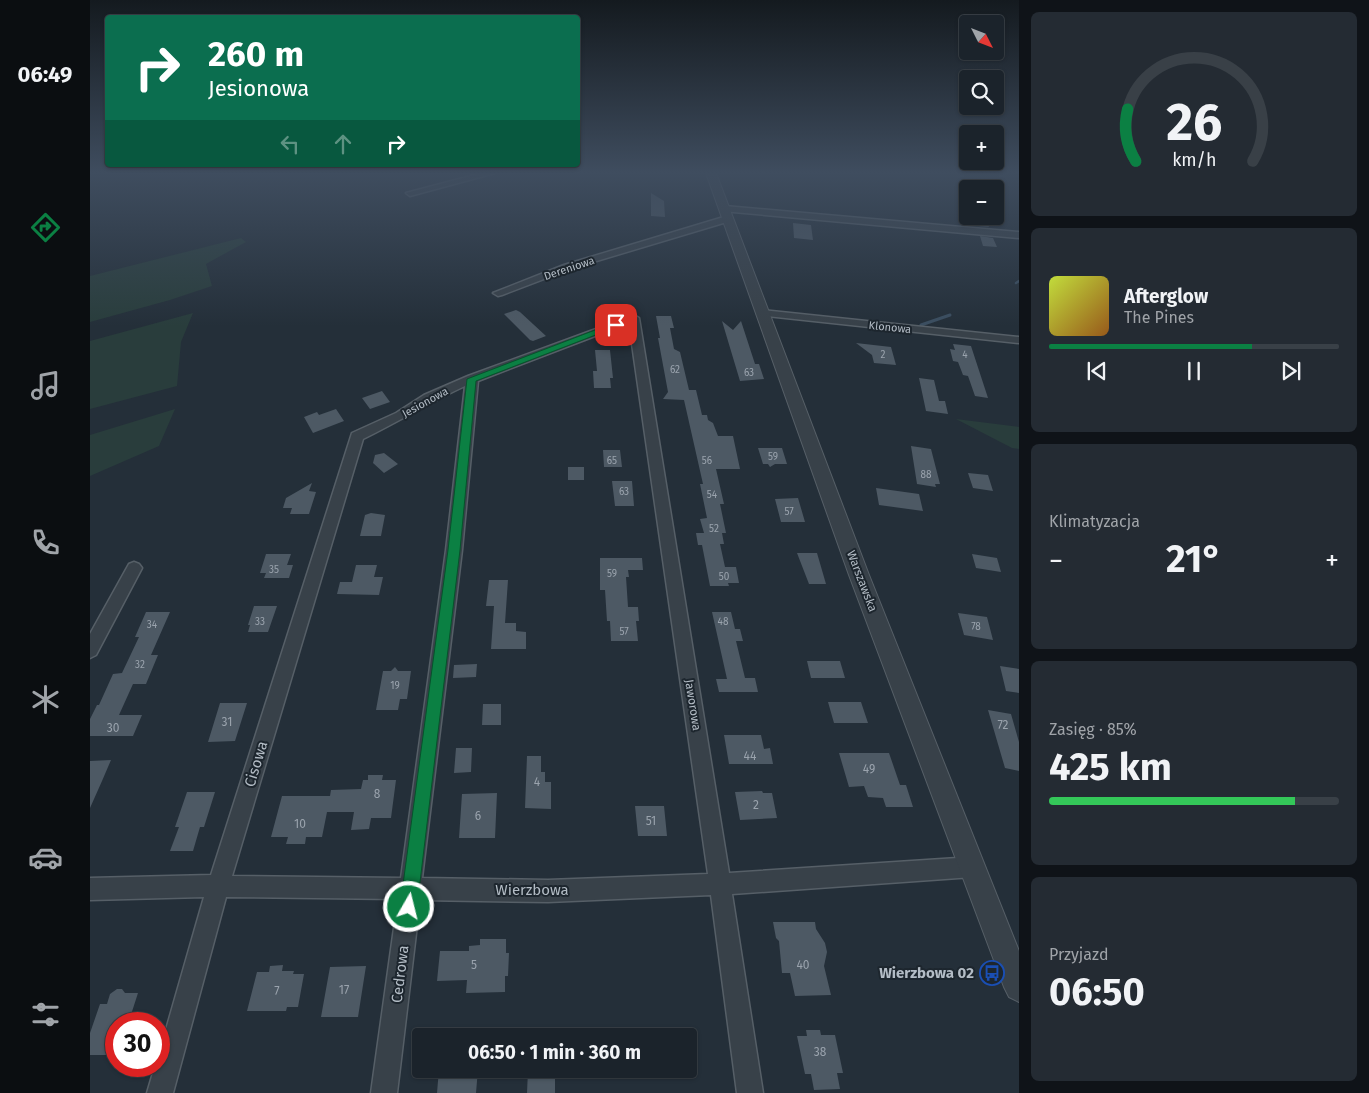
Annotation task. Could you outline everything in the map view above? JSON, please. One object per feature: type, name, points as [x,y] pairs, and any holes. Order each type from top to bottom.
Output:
[{"type":"street","name":"Dereniowa","points":[[498,294],[568,267],[696,224]]},
{"type":"street","name":"Warszawska","points":[[730,224],[863,585],[1019,987]]},
{"type":"street","points":[[879,224],[1016,233]]},
{"type":"street","name":"Klonowa","points":[[762,313],[1019,340]]},
{"type":"street","name":"Jesionowa","points":[[357,436],[400,416],[428,398],[472,379],[634,318]]},
{"type":"street","name":"Jaworowa","points":[[634,318],[750,1093]]},
{"type":"street","name":"Cedrowa","points":[[384,1093],[454,550],[472,379]]},
{"type":"street","name":"Cisowa","points":[[160,1093],[218,886],[357,436]]},
{"type":"street","points":[[90,650],[134,568]]},
{"type":"street","name":"Wierzbowa","points":[[90,889],[218,886],[548,891],[720,884],[973,867]]},
{"type":"green space","points":[[241,238],[246,242],[206,264],[212,286],[170,300],[90,322],[90,276]]},
{"type":"green space","points":[[193,313],[181,342],[177,386],[90,409],[90,341]]},
{"type":"green space","points":[[175,409],[159,446],[90,476],[90,435]]},
{"type":"green space","points":[[956,419],[1019,427],[1019,449],[1012,448]]},
{"type":"building","points":[[793,224],[811,225],[813,240],[794,238]]},
{"type":"building","points":[[976,225],[988,225],[989,227],[976,226]]},
{"type":"building","points":[[980,236],[993,238],[997,247],[983,246]]},
{"type":"building","points":[[516,310],[546,336],[533,341],[530,340],[504,314]]},
{"type":"building","points":[[656,316],[671,316],[674,328],[670,328],[674,349],[680,352],[689,390],[696,390],[702,415],[707,415],[708,420],[713,423],[718,436],[733,436],[740,469],[716,469],[724,504],[720,504],[726,533],[722,533],[724,544],[720,544],[725,567],[736,567],[739,583],[728,583],[729,586],[710,586],[702,545],[698,545],[696,533],[704,533],[700,519],[707,518],[700,484],[703,484],[684,400],[663,399],[668,392]]},
{"type":"building","points":[[722,321],[733,330],[741,321],[755,364],[759,364],[764,379],[740,381]]},
{"type":"building","points":[[856,343],[891,347],[896,365],[874,363],[872,355]]},
{"type":"building","points":[[953,344],[971,346],[988,398],[975,396],[968,376],[963,375],[958,362],[953,361],[950,349],[955,350]]},
{"type":"building","points":[[595,350],[610,350],[613,378],[610,378],[611,388],[594,388],[593,371],[597,371]]},
{"type":"building","points":[[919,378],[934,380],[939,401],[945,401],[948,414],[926,411]]},
{"type":"building","points":[[382,391],[390,402],[370,409],[362,398]]},
{"type":"building","points":[[336,409],[344,421],[313,433],[304,417],[317,412],[319,415]]},
{"type":"building","points":[[911,446],[931,449],[940,484],[935,484],[936,487],[917,484]]},
{"type":"building","points":[[758,448],[782,448],[787,464],[775,464],[770,467],[768,464],[763,464]]},
{"type":"building","points":[[603,450],[620,450],[622,467],[604,467]]},
{"type":"building","points":[[384,453],[398,464],[384,473],[373,463],[375,455]]},
{"type":"building","points":[[568,467],[584,467],[584,480],[568,480]]},
{"type":"building","points":[[968,473],[988,475],[993,491],[973,488]]},
{"type":"building","points":[[612,481],[632,481],[634,506],[615,506]]},
{"type":"building","points":[[312,483],[309,491],[316,492],[309,514],[290,514],[292,508],[283,508],[286,498]]},
{"type":"building","points":[[876,488],[919,494],[923,511],[879,505]]},
{"type":"building","points":[[798,498],[805,522],[781,522],[775,499]]},
{"type":"building","points":[[371,513],[385,515],[381,536],[360,536],[365,515]]},
{"type":"building","points":[[797,553],[817,553],[826,584],[809,584]]},
{"type":"building","points":[[266,554],[291,554],[287,565],[293,565],[289,578],[264,578],[266,573],[260,573]]},
{"type":"building","points":[[972,554],[997,558],[1001,572],[976,568]]},
{"type":"building","points":[[600,558],[642,558],[643,570],[628,570],[629,577],[626,577],[628,607],[638,607],[639,621],[636,621],[638,641],[611,641],[610,621],[607,621],[605,590],[600,590]]},
{"type":"building","points":[[356,565],[377,565],[374,577],[383,577],[379,595],[337,594],[340,582],[352,582]]},
{"type":"building","points":[[489,580],[508,580],[505,623],[516,623],[516,631],[526,632],[526,649],[491,649],[494,606],[486,606]]},
{"type":"building","points":[[254,606],[277,606],[268,632],[248,632],[250,625],[248,625]]},
{"type":"building","points":[[146,612],[170,612],[151,655],[158,655],[146,684],[133,684],[119,715],[142,715],[133,736],[90,736],[90,719],[97,705],[99,705],[113,674],[122,673],[139,637],[135,637]]},
{"type":"building","points":[[712,612],[731,612],[735,629],[740,629],[743,641],[736,641],[745,678],[755,678],[758,692],[719,692],[716,679],[727,679]]},
{"type":"building","points":[[958,613],[987,617],[993,640],[964,635]]},
{"type":"building","points":[[807,661],[840,661],[845,678],[811,678]]},
{"type":"building","points":[[477,664],[476,677],[453,678],[454,665]]},
{"type":"building","points":[[1000,666],[1019,669],[1019,693],[1006,691]]},
{"type":"building","points":[[395,667],[398,671],[411,671],[407,699],[400,699],[398,710],[376,710],[383,671],[391,671]]},
{"type":"building","points":[[828,702],[861,702],[868,723],[834,723]]},
{"type":"building","points":[[220,703],[247,703],[235,741],[208,742]]},
{"type":"building","points":[[483,704],[501,704],[501,725],[482,725]]},
{"type":"building","points":[[988,710],[1011,714],[1019,742],[1019,771],[1005,768]]},
{"type":"building","points":[[724,735],[761,735],[764,749],[770,748],[773,764],[729,764]]},
{"type":"building","points":[[456,748],[472,748],[471,772],[454,773]]},
{"type":"building","points":[[839,753],[889,753],[900,785],[906,785],[913,807],[886,807],[883,798],[868,797],[864,786],[849,787]]},
{"type":"building","points":[[527,756],[541,756],[541,772],[545,772],[545,782],[551,782],[551,809],[525,808]]},
{"type":"building","points":[[111,760],[102,781],[90,808],[90,761]]},
{"type":"building","points":[[368,775],[383,775],[382,780],[396,780],[391,818],[371,818],[369,829],[351,830],[354,812],[327,812],[322,837],[306,837],[305,844],[286,844],[288,837],[271,837],[282,796],[330,796],[331,790],[361,789],[363,780],[368,780]]},
{"type":"building","points":[[762,791],[763,793],[772,793],[777,818],[740,820],[735,792]]},
{"type":"building","points":[[187,792],[215,792],[204,827],[200,827],[193,851],[170,851],[179,827],[175,827]]},
{"type":"building","points":[[497,793],[495,838],[459,838],[462,794]]},
{"type":"building","points":[[635,806],[664,806],[667,836],[638,836]]},
{"type":"building","points":[[773,922],[815,922],[816,929],[825,943],[827,952],[824,966],[831,995],[795,996],[790,973],[782,973],[779,941],[776,938]]},
{"type":"building","points":[[480,939],[506,939],[506,953],[509,953],[508,976],[505,976],[505,992],[466,993],[467,980],[437,981],[440,951],[469,951],[469,946],[480,945]]},
{"type":"building","points":[[283,965],[282,971],[294,971],[293,974],[304,974],[298,1007],[287,1007],[286,1011],[247,1011],[257,972],[269,972],[270,966]]},
{"type":"building","points":[[366,966],[358,1017],[321,1017],[330,967]]},
{"type":"building","points":[[117,989],[122,989],[125,993],[138,993],[132,1012],[105,1012],[105,1055],[90,1055],[90,1033],[100,1004],[107,1004],[110,994]]},
{"type":"building","points":[[806,1030],[820,1030],[821,1035],[835,1035],[843,1073],[837,1073],[840,1089],[814,1090],[811,1074],[805,1074],[797,1036],[807,1036]]},
{"type":"building","points":[[438,1078],[477,1078],[476,1093],[437,1093]]},
{"type":"building","points":[[528,1078],[555,1078],[555,1093],[527,1093]]},
{"type":"waterway","points":[[921,325],[950,315]]},
{"type":"place","name":"Wierzbowa 02","points":[[992,973]]},
{"type":"route","points":[[409,907],[454,550],[472,379],[616,325]]}]
